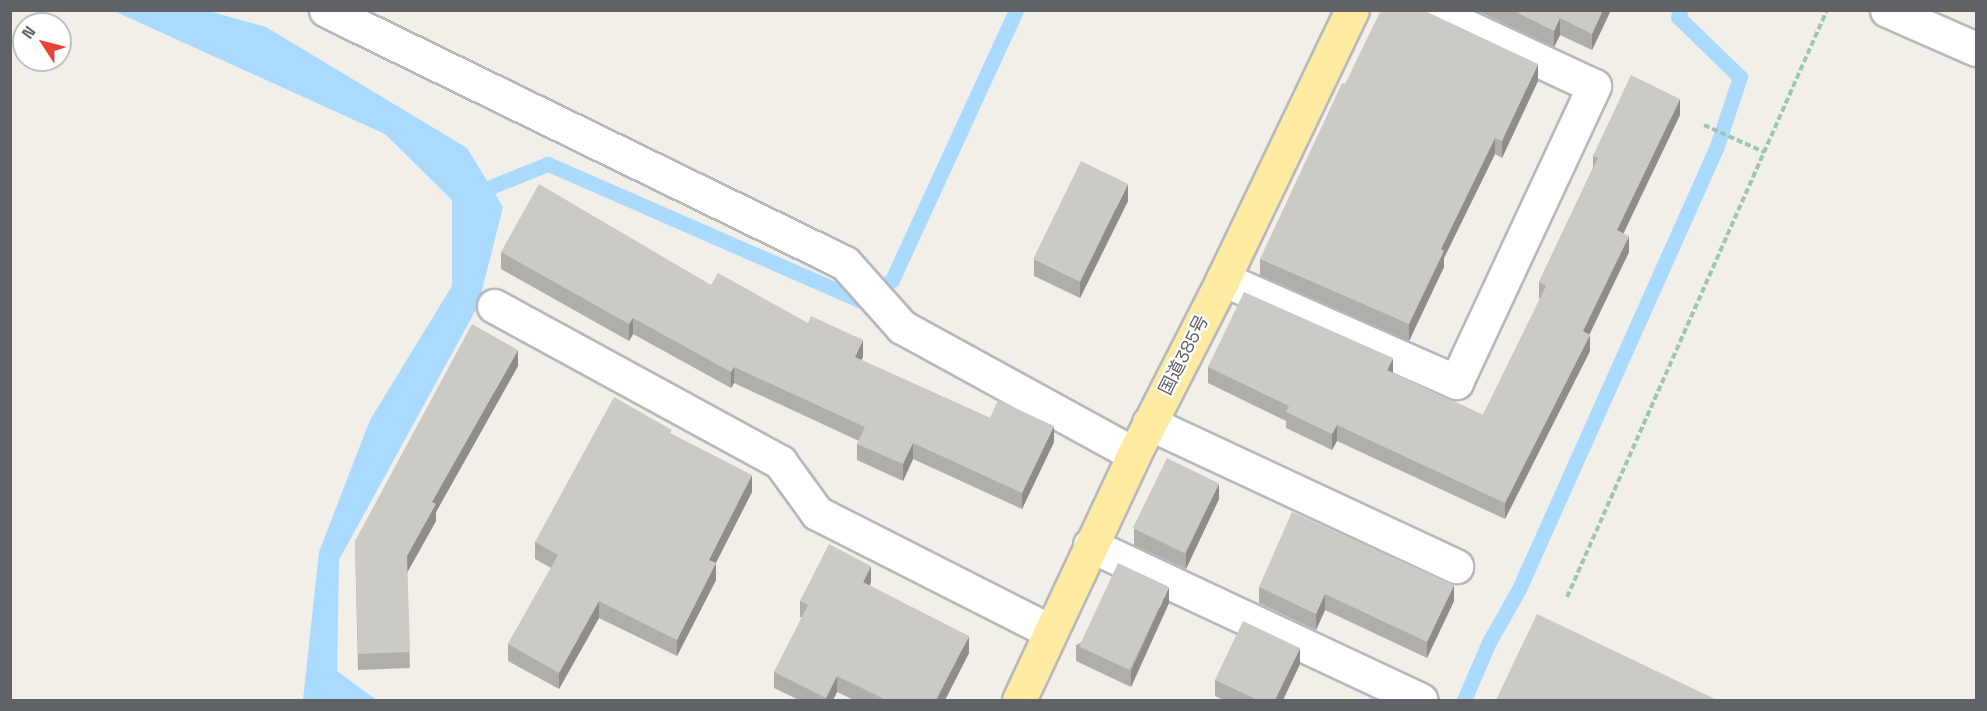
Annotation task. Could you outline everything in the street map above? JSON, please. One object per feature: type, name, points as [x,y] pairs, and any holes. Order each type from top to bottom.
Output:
[{"type":"highway","name":"国道385号","points":[[1019,700],[1090,544],[1223,279],[1352,10]]},
{"type":"street","points":[[326,10],[846,263],[903,327],[1134,454]]},
{"type":"street","points":[[1223,279],[1456,382],[1594,86],[1431,10]]},
{"type":"street","points":[[1887,10],[1977,49]]},
{"type":"street","points":[[495,306],[780,462],[817,513],[1050,631]]},
{"type":"street","points":[[1149,423],[1456,566]]},
{"type":"street","points":[[1090,544],[1421,700]]},
{"type":"path","points":[[1568,597],[1827,10]]},
{"type":"path","points":[[1704,125],[1764,152]]},
{"type":"water","points":[[114,11],[209,11],[266,27],[467,148],[503,207],[478,306],[339,560],[337,671],[375,699],[668,700],[303,700],[319,552],[370,420],[452,286],[452,200],[385,134]]},
{"type":"building","points":[[1381,10],[1411,12],[1411,10],[1423,10],[1538,64],[1502,141],[1495,138],[1441,249],[1444,251],[1409,324],[1260,259],[1342,83],[1345,84]]},
{"type":"building","points":[[1512,10],[1603,10],[1592,34],[1560,18],[1554,31]]},
{"type":"building","points":[[1631,75],[1680,99],[1617,230],[1629,236],[1583,331],[1590,335],[1505,503],[1337,425],[1332,434],[1286,412],[1289,406],[1208,367],[1244,292],[1393,358],[1387,370],[1483,415],[1546,286],[1539,282],[1598,158],[1593,156]]},
{"type":"building","points":[[1081,161],[1128,184],[1080,282],[1033,259]]},
{"type":"building","points":[[539,184],[711,285],[718,273],[808,323],[811,316],[863,340],[855,357],[990,418],[998,400],[1054,426],[1022,493],[913,443],[903,464],[857,444],[865,427],[734,367],[731,372],[633,318],[629,324],[501,252]]},
{"type":"building","points":[[472,324],[518,350],[432,502],[436,504],[407,556],[410,652],[358,654],[355,541]]},
{"type":"building","points":[[614,397],[672,430],[670,433],[752,475],[709,560],[716,563],[677,640],[599,601],[559,673],[508,644],[558,555],[535,542]]},
{"type":"building","points":[[1167,458],[1219,483],[1185,554],[1133,528]]},
{"type":"building","points":[[1292,512],[1454,585],[1427,642],[1325,594],[1316,614],[1259,587]]},
{"type":"building","points":[[829,544],[871,566],[863,582],[969,636],[936,700],[886,700],[837,676],[826,698],[774,672],[808,605],[800,601]]},
{"type":"building","points":[[1118,563],[1169,587],[1130,670],[1079,646]]},
{"type":"building","points":[[1537,614],[1717,700],[1496,700]]},
{"type":"building","points":[[1243,621],[1300,648],[1275,700],[1258,700],[1215,680]]},
{"type":"waterway","points":[[475,193],[548,164],[860,300],[892,280],[1016,10]]},
{"type":"waterway","points":[[1464,700],[1489,642],[1519,589],[1717,146],[1740,77],[1678,17],[1681,10]]}]
